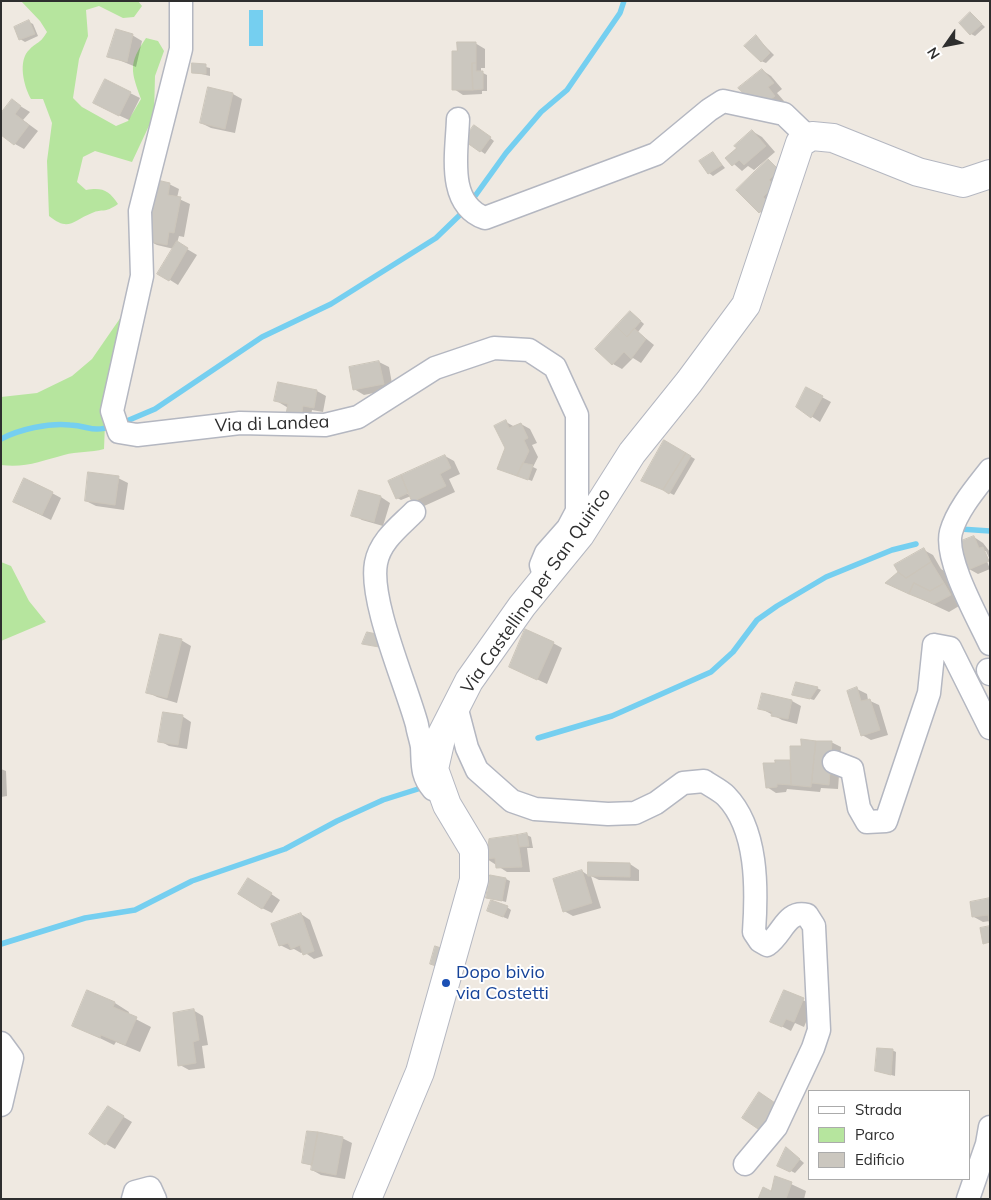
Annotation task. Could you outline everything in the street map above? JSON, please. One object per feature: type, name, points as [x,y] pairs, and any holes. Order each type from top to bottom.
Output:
[{"type":"street","name":"Via di Landea","points":[[181,1],[181,49],[140,211],[142,276],[112,410],[119,432],[137,435],[240,423],[325,424],[358,417],[435,368],[494,348],[529,350],[555,367],[577,415],[577,511],[568,528],[546,553],[542,565],[545,579]]},
{"type":"street","points":[[458,119],[456,182],[464,202],[473,214],[485,218],[656,154],[709,110],[723,102],[784,114],[809,138],[812,136],[833,138],[918,172],[963,183],[990,174]]},
{"type":"street","name":"Via Castellino per San Quirico","points":[[367,1199],[420,1072],[474,880],[474,850],[444,796],[434,769],[442,734],[469,682],[522,606],[580,535],[632,453],[689,382],[746,305],[800,143],[809,138]]},
{"type":"street","points":[[990,470],[966,503],[950,533],[952,557],[990,644]]},
{"type":"street","points":[[414,512],[387,539],[377,561],[374,579],[390,641],[412,706],[422,746],[422,766],[425,780],[438,794],[444,796]]},
{"type":"street","points":[[834,762],[852,769],[859,808],[867,822],[886,821],[929,693],[934,645],[950,648],[990,728]]},
{"type":"street","points":[[456,706],[467,748],[477,770],[512,801],[535,809],[608,814],[635,813],[656,803],[683,783],[704,781],[726,796],[741,817],[754,863],[754,932],[760,941],[767,945],[776,938],[789,918],[799,913],[807,915],[814,926],[819,1030],[813,1048],[776,1127],[745,1164]]},
{"type":"street","points":[[1,1043],[12,1058],[1,1105]]},
{"type":"street","points":[[968,1199],[987,1144],[990,1126]]},
{"type":"street","points":[[133,1199],[135,1192],[150,1188],[155,1199]]},
{"type":"green space","points":[[21,1],[138,1],[142,6],[134,17],[123,18],[99,6],[86,10],[88,36],[79,59],[73,98],[82,107],[116,126],[128,121],[141,99],[133,74],[134,61],[140,47],[146,38],[158,41],[164,51],[155,76],[154,115],[132,162],[95,151],[83,157],[77,182],[86,190],[101,189],[105,191],[118,204],[110,209],[92,213],[66,224],[56,221],[49,216],[47,161],[52,123],[43,99],[31,99],[23,74],[26,54],[41,41],[47,32],[40,21]]},
{"type":"green space","points":[[121,317],[125,328],[106,398],[104,449],[69,454],[26,465],[1,465],[1,397],[37,393],[72,376],[92,359]]},
{"type":"green space","points":[[1,562],[11,566],[29,601],[46,622],[1,641]]},
{"type":"water","points":[[249,10],[263,10],[263,46],[249,46]]},
{"type":"building","points":[[970,12],[982,24],[970,35],[959,23]]},
{"type":"building","points":[[29,20],[35,34],[19,40],[14,27]]},
{"type":"building","points":[[116,29],[133,34],[127,62],[107,57]]},
{"type":"building","points":[[756,35],[770,53],[761,62],[744,46]]},
{"type":"building","points":[[457,42],[476,42],[476,63],[472,63],[473,90],[452,90],[452,51],[457,51]]},
{"type":"building","points":[[192,63],[206,64],[206,74],[192,73]]},
{"type":"building","points":[[472,63],[476,63],[476,71],[483,71],[483,89],[473,90]]},
{"type":"building","points":[[762,69],[774,83],[768,87],[775,96],[761,107],[754,105],[738,88]]},
{"type":"building","points":[[105,79],[131,92],[119,116],[93,103]]},
{"type":"building","points":[[208,87],[233,93],[225,129],[200,123]]},
{"type":"building","points":[[12,99],[21,106],[15,114],[29,125],[14,145],[1,135],[1,113]]},
{"type":"building","points":[[474,125],[491,137],[480,152],[463,140]]},
{"type":"building","points":[[752,130],[766,146],[744,165],[739,160],[732,166],[725,158],[737,148],[734,146]]},
{"type":"building","points":[[713,152],[722,165],[708,174],[699,161]]},
{"type":"building","points":[[768,159],[779,170],[769,180],[775,185],[763,197],[769,203],[759,213],[736,190]]},
{"type":"building","points":[[157,180],[170,183],[168,195],[181,197],[174,233],[169,232],[167,245],[146,241]]},
{"type":"building","points":[[177,241],[188,248],[169,281],[157,274]]},
{"type":"building","points":[[630,311],[641,321],[627,337],[616,326]]},
{"type":"building","points":[[616,326],[627,337],[634,328],[646,339],[631,359],[624,352],[612,365],[595,349]]},
{"type":"building","points":[[379,361],[384,384],[353,390],[349,367]]},
{"type":"building","points":[[278,382],[317,390],[314,408],[303,406],[301,417],[286,414],[288,404],[274,401]]},
{"type":"building","points":[[806,387],[823,396],[811,418],[796,407]]},
{"type":"building","points":[[506,420],[509,428],[521,423],[528,438],[524,440],[529,451],[517,476],[497,469],[505,448],[494,426]]},
{"type":"building","points":[[664,440],[686,453],[663,490],[641,481]]},
{"type":"building","points":[[686,453],[691,456],[669,494],[663,490]]},
{"type":"building","points":[[445,455],[451,468],[440,474],[446,486],[412,502],[401,475]]},
{"type":"building","points":[[523,463],[533,465],[528,480],[517,476]]},
{"type":"building","points":[[88,472],[119,476],[115,505],[85,501]]},
{"type":"building","points":[[401,475],[408,493],[396,499],[388,481]]},
{"type":"building","points":[[24,478],[53,492],[42,515],[13,502]]},
{"type":"building","points":[[359,490],[381,496],[374,522],[351,516]]},
{"type":"building","points":[[974,536],[979,548],[983,547],[989,561],[968,570],[956,543]]},
{"type":"building","points":[[924,548],[931,562],[906,578],[898,572],[894,565]]},
{"type":"building","points":[[931,562],[944,583],[930,591],[914,583],[909,594],[885,583],[898,572],[906,578]]},
{"type":"building","points":[[914,583],[930,591],[944,583],[951,595],[934,604],[909,594]]},
{"type":"building","points":[[525,629],[554,642],[537,680],[509,667]]},
{"type":"building","points":[[367,632],[381,635],[379,647],[362,644]]},
{"type":"building","points":[[160,634],[182,639],[167,698],[146,693]]},
{"type":"building","points":[[796,682],[818,687],[810,699],[792,695]]},
{"type":"building","points":[[857,687],[861,701],[870,699],[880,730],[861,736],[847,691]]},
{"type":"building","points":[[762,693],[792,700],[788,719],[771,716],[772,712],[758,709]]},
{"type":"building","points":[[163,712],[183,715],[178,745],[158,742]]},
{"type":"building","points":[[801,739],[816,741],[811,787],[791,785],[790,746],[801,746]]},
{"type":"building","points":[[816,741],[832,741],[829,785],[812,783]]},
{"type":"building","points":[[775,760],[790,760],[791,785],[777,784],[777,787],[766,788],[763,763],[775,763]]},
{"type":"building","points":[[527,833],[529,846],[519,847],[517,835]]},
{"type":"building","points":[[517,835],[522,867],[496,868],[495,858],[486,859],[489,839]]},
{"type":"building","points":[[588,862],[630,863],[630,877],[588,876]]},
{"type":"building","points":[[582,870],[592,903],[563,912],[553,879]]},
{"type":"building","points":[[490,875],[506,878],[502,901],[486,898]]},
{"type":"building","points":[[248,878],[272,893],[262,909],[238,894]]},
{"type":"building","points":[[990,898],[990,926],[988,915],[972,917],[970,902]]},
{"type":"building","points":[[491,900],[508,906],[503,917],[487,911]]},
{"type":"building","points":[[301,913],[314,951],[303,955],[300,945],[291,949],[288,943],[279,946],[271,924]]},
{"type":"building","points":[[990,926],[990,942],[983,944],[980,928]]},
{"type":"building","points":[[435,946],[444,949],[439,967],[430,964]]},
{"type":"building","points":[[87,990],[115,1002],[113,1007],[137,1017],[125,1045],[101,1035],[100,1038],[72,1026]]},
{"type":"building","points":[[784,990],[804,998],[794,1022],[786,1019],[782,1027],[770,1022]]},
{"type":"building","points":[[194,1009],[199,1040],[193,1042],[196,1063],[178,1066],[173,1013]]},
{"type":"building","points":[[877,1048],[893,1049],[891,1075],[875,1071]]},
{"type":"building","points":[[759,1092],[778,1105],[761,1131],[742,1118]]},
{"type":"building","points":[[108,1106],[124,1116],[105,1145],[89,1134]]},
{"type":"building","points":[[307,1131],[318,1132],[312,1165],[302,1163]]},
{"type":"building","points":[[318,1132],[343,1137],[336,1175],[311,1170]]},
{"type":"building","points":[[786,1147],[800,1159],[790,1172],[777,1166]]},
{"type":"building","points":[[775,1176],[792,1182],[786,1199],[758,1199],[763,1187],[771,1191]]},
{"type":"waterway","points":[[470,203],[506,153],[541,112],[567,90],[620,13],[624,1]]},
{"type":"waterway","points":[[122,423],[155,409],[262,337],[331,304],[436,238],[465,210]]},
{"type":"waterway","points":[[1,439],[17,432],[44,426],[70,425],[95,429],[113,426]]},
{"type":"waterway","points":[[960,529],[990,531]]},
{"type":"waterway","points":[[538,738],[612,716],[711,672],[733,652],[757,620],[777,606],[826,577],[892,550],[916,544]]},
{"type":"waterway","points":[[1,944],[85,918],[135,910],[192,881],[285,849],[337,821],[383,800],[418,789]]},
{"type":"place","name":"Dopo bivio via Costetti","points":[[446,983]]}]
